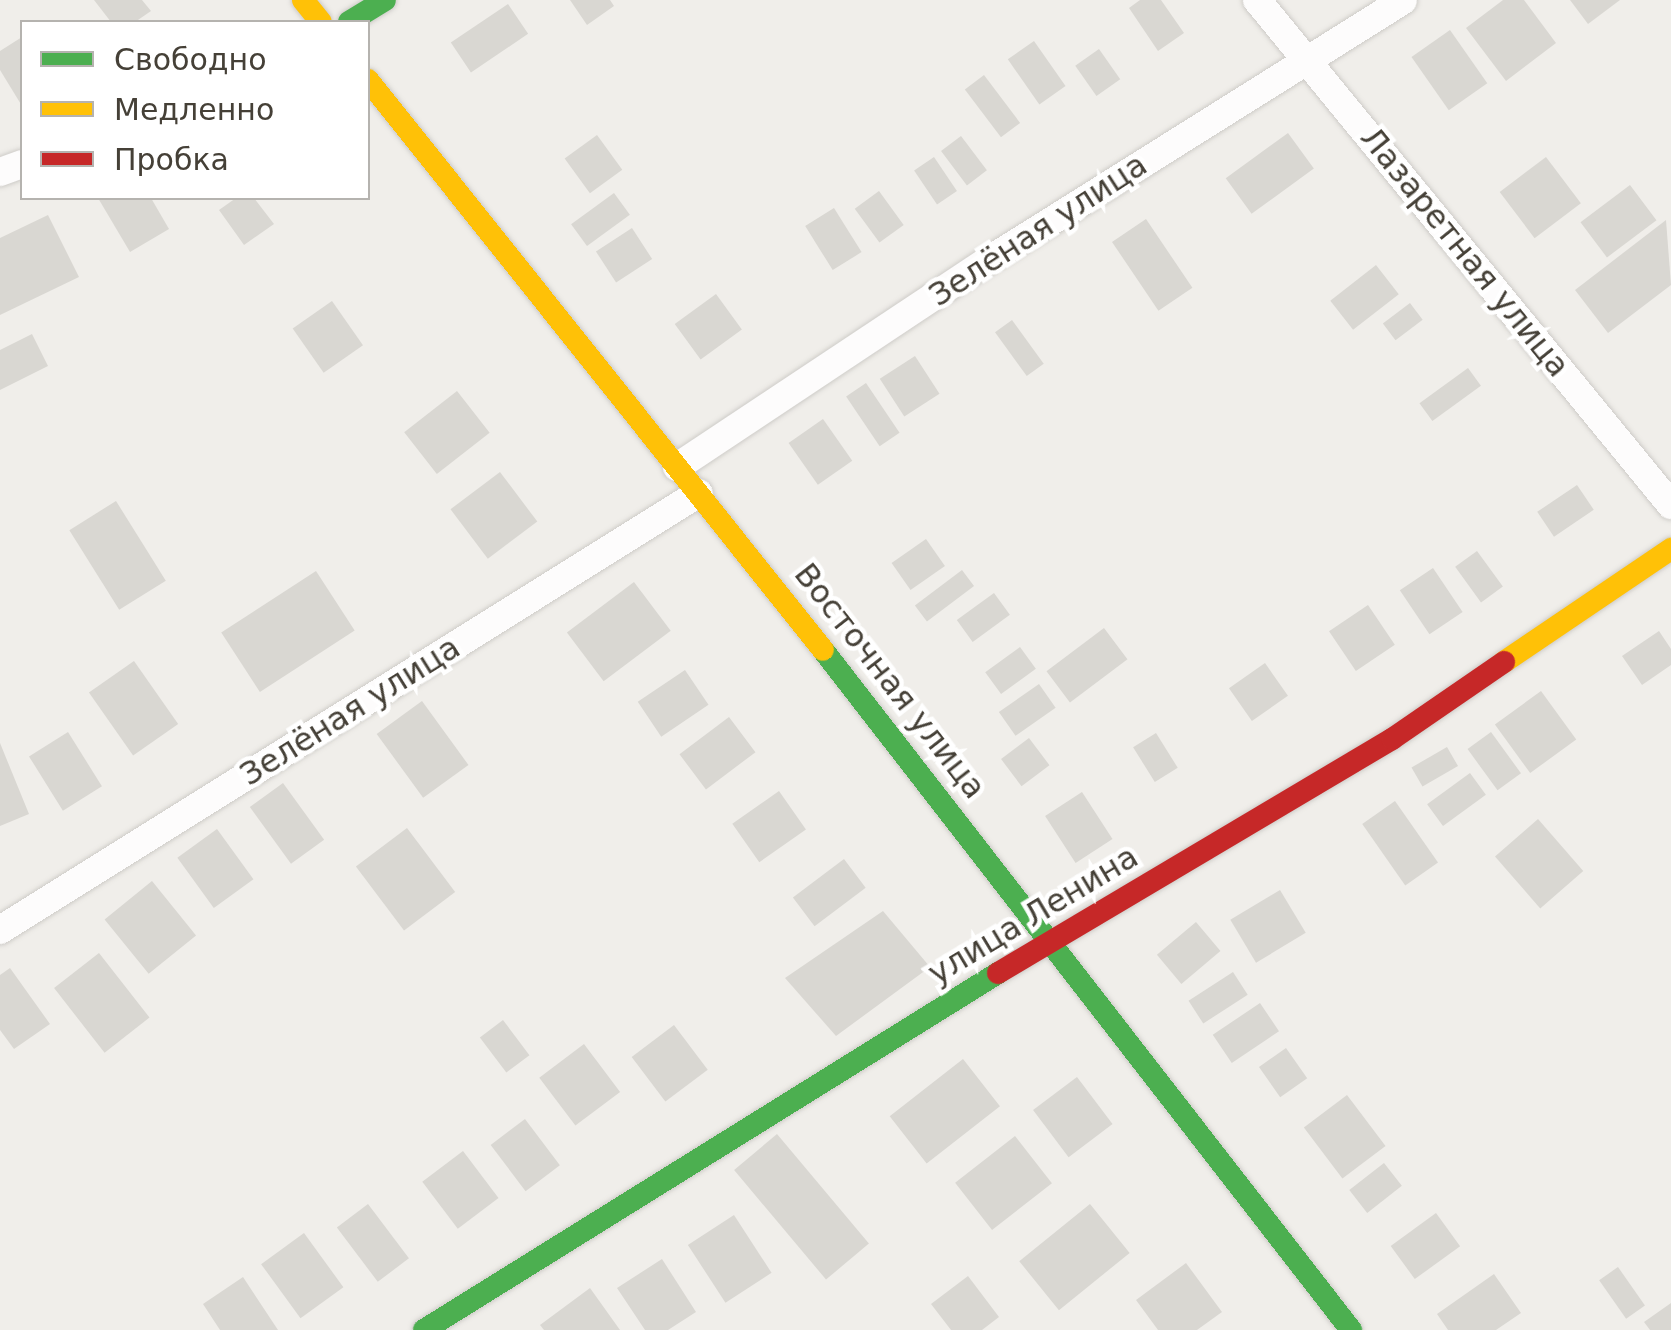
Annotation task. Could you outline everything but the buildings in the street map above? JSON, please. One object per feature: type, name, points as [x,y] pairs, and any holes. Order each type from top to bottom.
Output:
[{"type":"street","points":[[303,0],[319,20]]},
{"type":"street","points":[[352,20],[385,0]]},
{"type":"street","name":"Лазаретная улица","points":[[1257,0],[1671,505]]},
{"type":"street","name":"Зелёная улица","points":[[678,467],[1403,0]]},
{"type":"street","name":"Восточная улица","points":[[370,82],[1053,939],[1351,1330]]},
{"type":"street","name":"Зелёная улица","points":[[0,930],[699,493]]},
{"type":"street","name":"улица Ленина","points":[[424,1330],[1053,939],[1392,739],[1671,549]]},
{"type":"traffic: fast","points":[[352,20],[385,0]]},
{"type":"traffic: fast","points":[[823,650],[1351,1330]]},
{"type":"traffic: fast","points":[[424,1330],[998,973]]},
{"type":"traffic: slow","points":[[303,0],[319,20]]},
{"type":"traffic: slow","points":[[370,83],[823,650]]},
{"type":"traffic: slow","points":[[1504,662],[1671,549]]},
{"type":"traffic: jam","points":[[998,973],[1392,739],[1504,662]]}]
